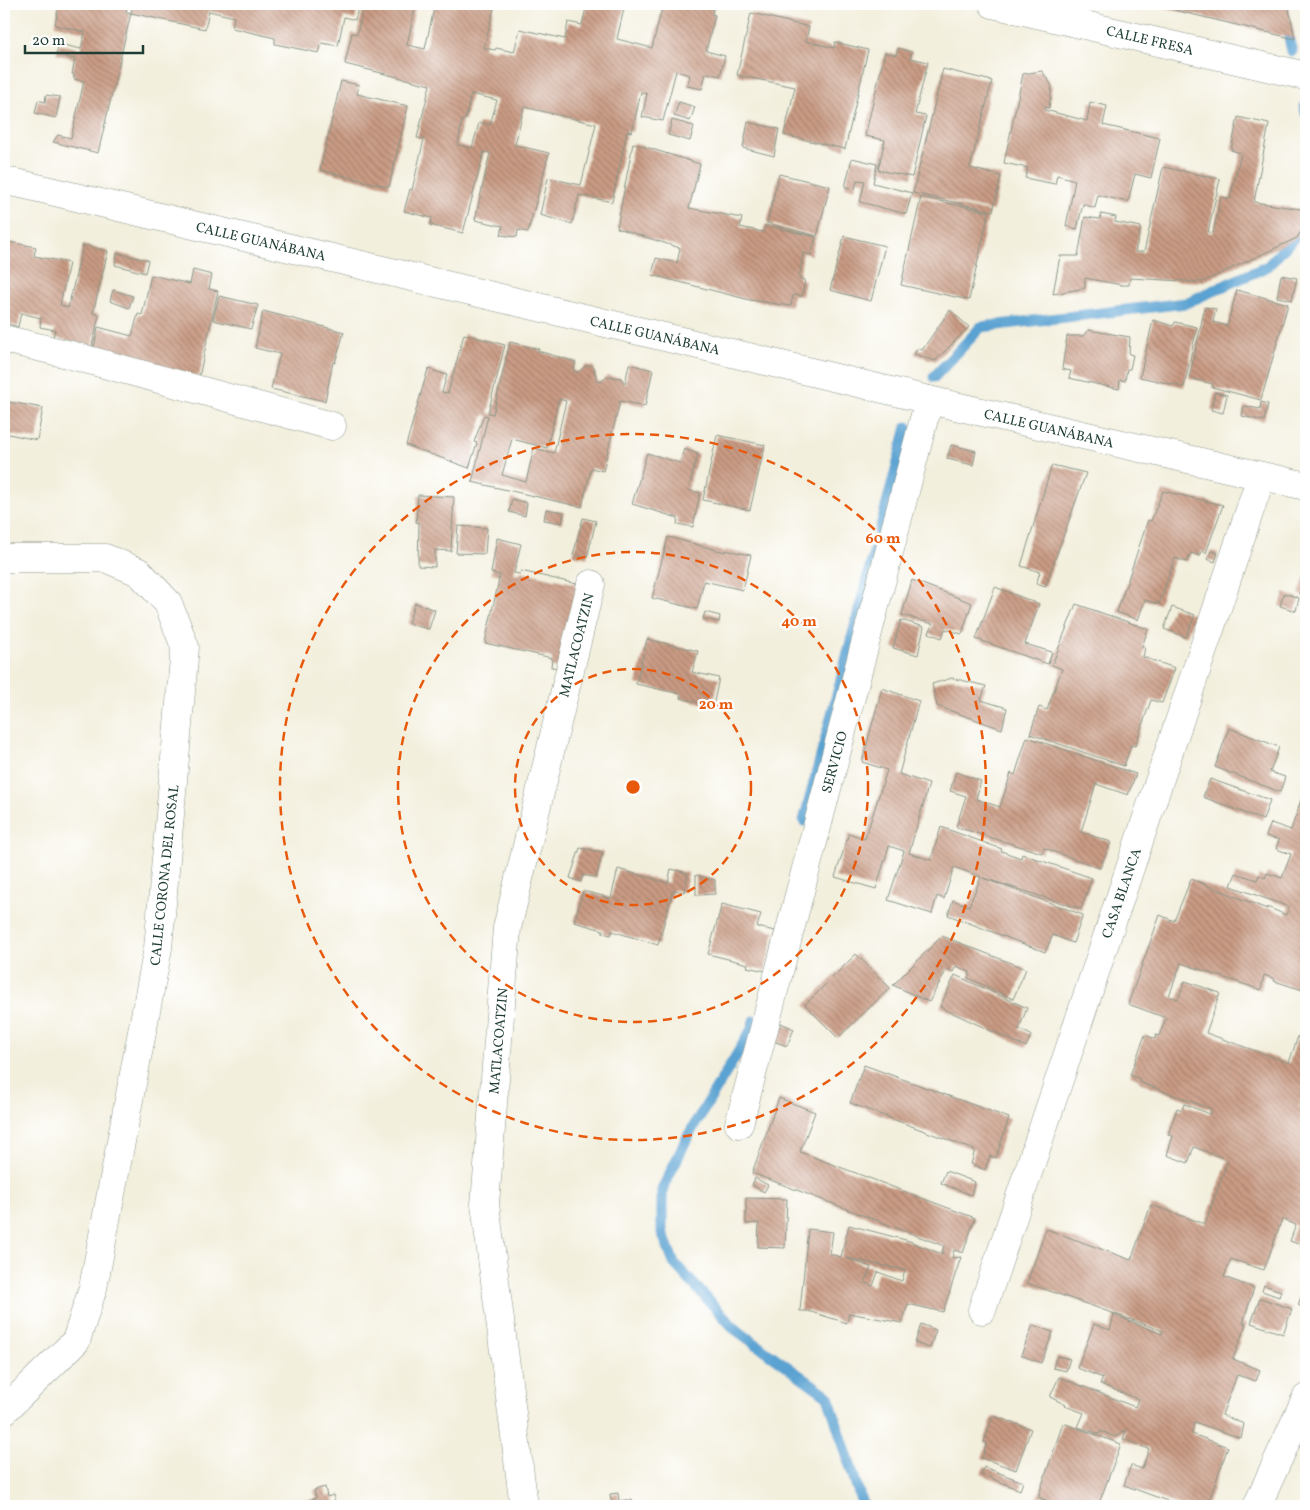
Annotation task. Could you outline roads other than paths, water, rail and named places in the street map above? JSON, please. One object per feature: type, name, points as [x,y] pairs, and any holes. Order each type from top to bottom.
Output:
[{"type":"street","name":"CALLE FRESA","points":[[993,4],[1306,76]]},
{"type":"street","points":[[4,159],[12,183]]},
{"type":"street","name":"CALLE GUANÁBANA","points":[[12,183],[929,400],[1306,486]]},
{"type":"street","points":[[4,339],[77,356],[332,426]]},
{"type":"street","name":"SERVICIO","points":[[739,1124],[929,400]]},
{"type":"street","name":"CASA BLANCA","points":[[982,1310],[1261,477]]},
{"type":"street","name":"CALLE CORONA DEL ROSAL","points":[[4,558],[105,558],[139,572],[168,603],[185,647],[158,948],[93,1288],[76,1341],[4,1411]]},
{"type":"street","name":"MATLACOATZIN","points":[[524,1506],[486,1204],[508,928],[591,584]]},
{"type":"street","points":[[1257,1506],[1306,1398]]},
{"type":"waterway","points":[[1282,4],[1292,51]]},
{"type":"waterway","points":[[1305,107],[1306,113]]},
{"type":"waterway","points":[[934,377],[981,327],[1186,303],[1268,266],[1306,224]]},
{"type":"waterway","points":[[804,821],[907,427]]},
{"type":"waterway","points":[[754,1021],[752,1029],[688,1136],[662,1190],[662,1232],[674,1263],[735,1329],[828,1396],[863,1506]]}]
